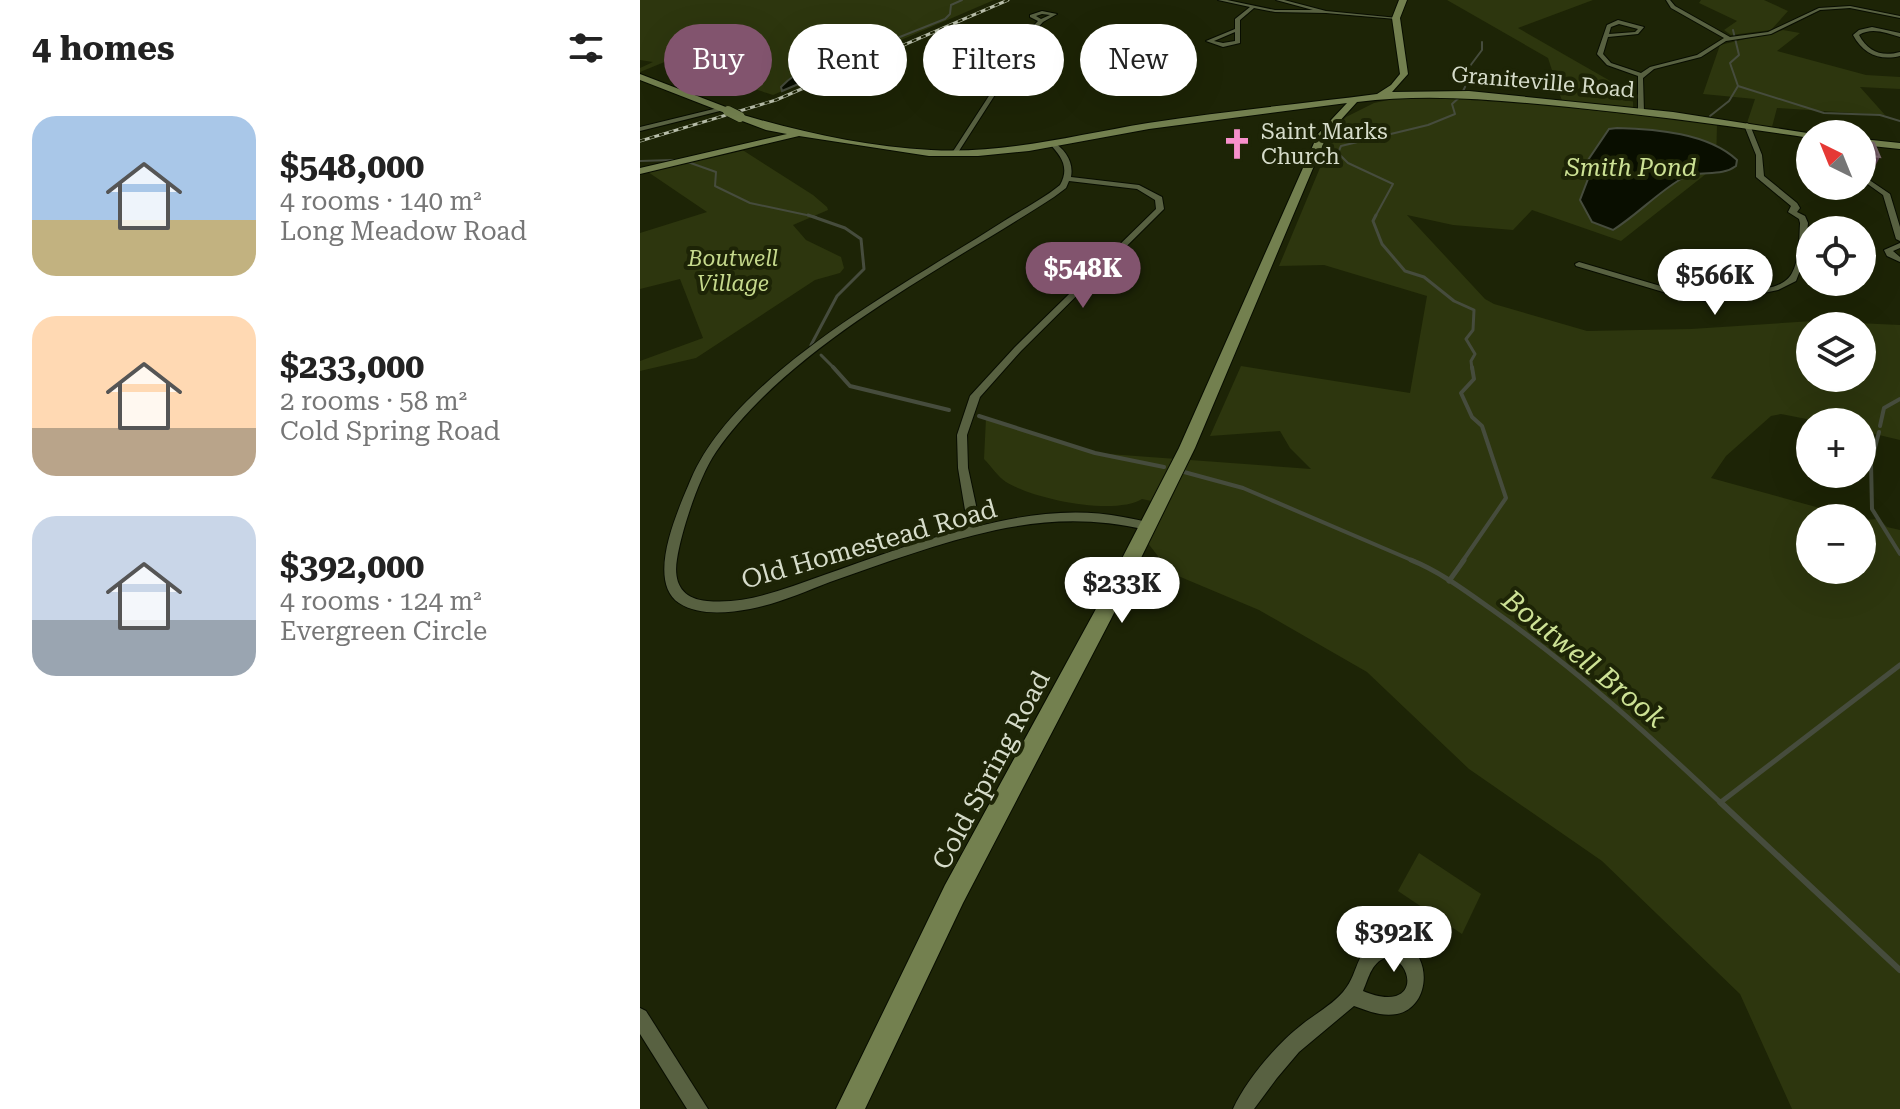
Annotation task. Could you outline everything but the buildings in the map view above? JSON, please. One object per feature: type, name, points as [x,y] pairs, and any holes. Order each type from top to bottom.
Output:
[{"type":"main road","points":[[1378,96],[1397,84],[1405,67],[1396,18],[1403,0]]},
{"type":"main road","name":"Graniteville Road","points":[[640,77],[762,126],[916,151],[955,153],[1002,151],[1126,129],[1346,104],[1414,92],[1469,94],[1641,112],[1796,133]]},
{"type":"main road","points":[[1397,84],[1400,90],[1414,92]]},
{"type":"main road","name":"Cold Spring Road","points":[[850,1109],[954,894],[1104,613],[1211,399],[1319,144],[1346,104]]},
{"type":"main road","points":[[640,171],[798,133]]},
{"type":"main road","points":[[1876,143],[1900,146]]},
{"type":"street","points":[[1220,0],[1252,8],[1396,18]]},
{"type":"street","points":[[1278,0],[1326,12]]},
{"type":"street","points":[[1668,0],[1673,7],[1729,39]]},
{"type":"street","points":[[1641,75],[1652,68],[1693,59],[1729,39],[1769,33],[1819,9],[1850,4],[1900,17]]},
{"type":"street","points":[[1236,30],[1209,41],[1223,45],[1238,42],[1237,20],[1252,8]]},
{"type":"street","points":[[955,153],[998,86],[1024,70],[1012,53],[1041,21]]},
{"type":"street","points":[[1606,36],[1636,33],[1642,28],[1618,22],[1609,26],[1600,54],[1603,60],[1641,75]]},
{"type":"street","points":[[1872,29],[1898,35],[1892,44],[1900,54],[1889,56],[1873,54],[1856,37],[1862,30],[1872,29]]},
{"type":"street","points":[[1641,75],[1641,112]]},
{"type":"street","points":[[640,129],[725,110]]},
{"type":"street","points":[[1683,295],[1688,287],[1698,282],[1738,291],[1779,287],[1790,281],[1798,266],[1804,223],[1792,212],[1796,208],[1794,205],[1760,177],[1759,155],[1747,125]]},
{"type":"street","points":[[968,534],[971,510],[963,468],[962,435],[975,396],[1018,349],[1160,209],[1159,199],[1139,187],[1068,179],[1069,163],[1052,143]]},
{"type":"street","name":"Old Homestead Road","points":[[1068,179],[1058,190],[820,346],[733,424],[713,449],[695,483],[679,529],[669,575],[675,593],[697,606],[722,608],[752,604],[968,534],[1061,517],[1104,517],[1146,526]]},
{"type":"street","points":[[1876,187],[1886,194],[1900,239]]},
{"type":"street","points":[[1900,245],[1888,252],[1900,260]]},
{"type":"street","points":[[1579,264],[1683,295],[1717,300],[1729,298],[1738,291]]},
{"type":"street","points":[[1243,1109],[1281,1058],[1352,996]]},
{"type":"street","points":[[640,1017],[698,1109]]},
{"type":"green space","points":[[640,0],[994,0],[938,24],[923,24],[923,31],[907,37],[907,24],[788,24],[788,89],[773,95],[772,24],[664,24],[664,62],[640,72],[640,68],[653,62],[640,60]]},
{"type":"green space","points":[[1447,0],[1593,0],[1518,28],[1633,94],[1633,108],[1562,101],[1548,58]]},
{"type":"green space","points":[[1701,0],[1764,0],[1788,11],[1771,30],[1731,35],[1724,30],[1737,21],[1699,3]]},
{"type":"green space","points":[[1783,30],[1800,33],[1777,51],[1866,75],[1900,77],[1900,89],[1860,87],[1885,115],[1777,108],[1772,127],[1747,123],[1755,99],[1703,94],[1720,45]]},
{"type":"green space","points":[[1472,97],[1717,124],[1716,166],[1621,241],[1532,210],[1513,230],[1453,225],[1407,215],[1485,299],[1494,304],[1587,331],[1691,329],[1796,322],[1796,392],[1876,392],[1876,324],[1900,325],[1900,440],[1876,434],[1876,408],[1796,408],[1796,417],[1771,416],[1726,456],[1711,478],[1805,504],[1796,504],[1796,584],[1876,584],[1876,519],[1887,527],[1900,530],[1900,1109],[1792,1109],[1740,994],[1602,861],[1469,769],[1367,672],[1259,610],[1171,573],[1147,542],[1165,504],[1142,499],[1129,504],[1094,506],[1054,499],[1006,482],[984,459],[986,418],[1095,453],[1311,469],[1290,448],[1280,431],[1210,436],[1241,366],[1410,393],[1427,296],[1324,265],[1279,266],[1337,127],[1346,117],[1374,103],[1398,98]]},
{"type":"green space","name":"Boutwell Village","points":[[741,149],[827,207],[828,210],[793,225],[806,240],[841,257],[844,268],[840,273],[815,280],[696,358],[640,371],[640,361],[703,338],[680,279],[640,289],[640,233],[707,212],[648,172]]},
{"type":"green space","points":[[1419,853],[1481,894],[1462,934],[1398,891]]},
{"type":"water","points":[[788,81],[788,88],[782,91],[781,87]]},
{"type":"water","name":"Smith Pond","points":[[1609,129],[1664,131],[1697,138],[1725,151],[1737,160],[1736,166],[1723,172],[1695,174],[1681,179],[1613,230],[1592,222],[1580,200],[1591,171],[1586,163]]},
{"type":"waterway","points":[[907,34],[945,19],[950,14],[951,5],[962,0]]},
{"type":"waterway","points":[[1733,30],[1739,55],[1730,63],[1738,86]]},
{"type":"waterway","points":[[1463,91],[1468,81],[1464,74],[1482,50],[1482,42]]},
{"type":"waterway","points":[[1710,116],[1729,101],[1738,86]]},
{"type":"waterway","points":[[1738,86],[1824,113],[1880,115],[1900,121]]},
{"type":"waterway","points":[[1375,217],[1393,184],[1348,163],[1338,153],[1341,146],[1428,125],[1455,114],[1452,104],[1461,96]]},
{"type":"waterway","name":"Boutwell Brook","points":[[640,161],[673,160]]},
{"type":"waterway","name":"Boutwell Brook","points":[[685,161],[716,172],[715,186],[750,203],[810,216]]},
{"type":"waterway","name":"Boutwell Brook","points":[[810,216],[816,217]]},
{"type":"waterway","name":"Boutwell Brook","points":[[810,216],[845,228],[861,239],[864,269],[837,296],[811,345]]},
{"type":"waterway","points":[[1375,217],[1373,221],[1382,244],[1405,271],[1424,277],[1454,301],[1474,310],[1473,330],[1466,339],[1475,354],[1471,361],[1472,369]]},
{"type":"waterway","name":"Boutwell Brook","points":[[821,355],[833,367]]},
{"type":"waterway","name":"Boutwell Brook","points":[[833,367],[850,386],[949,410]]},
{"type":"waterway","points":[[1462,562],[1506,498],[1482,426],[1472,417],[1461,393],[1474,379],[1472,367]]},
{"type":"waterway","points":[[1880,426],[1884,408],[1900,399]]},
{"type":"waterway","name":"Boutwell Brook","points":[[979,416],[1095,453],[1164,467]]},
{"type":"waterway","points":[[1879,432],[1871,463],[1872,509],[1900,554]]},
{"type":"waterway","name":"Boutwell Brook","points":[[1184,472],[1243,488],[1416,562]]},
{"type":"waterway","name":"Boutwell Brook","points":[[1411,560],[1449,581]]},
{"type":"waterway","points":[[1449,581],[1464,560]]},
{"type":"waterway","name":"Boutwell Brook","points":[[1449,581],[1583,679],[1722,804]]},
{"type":"waterway","points":[[1721,802],[1900,665]]},
{"type":"waterway","name":"Boutwell Brook","points":[[1720,802],[1900,970]]},
{"type":"railway","points":[[640,141],[776,100],[1008,0]]},
{"type":"place","name":"Saint Marks Church","points":[[1237,144]]}]
